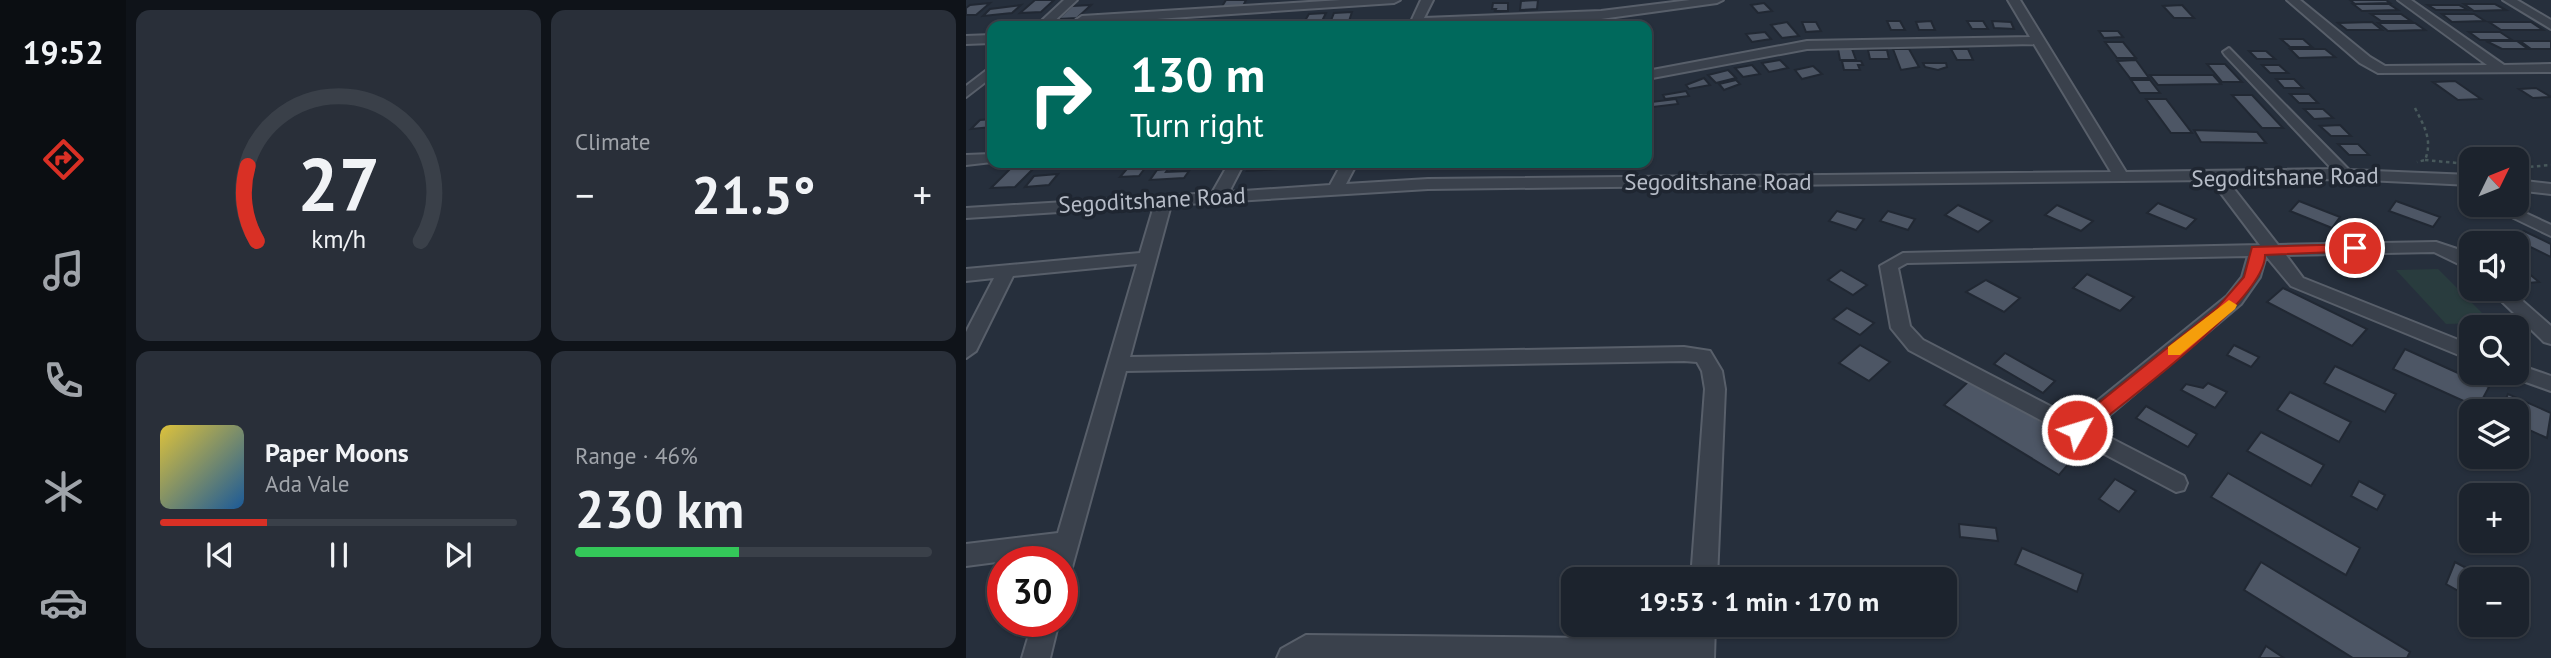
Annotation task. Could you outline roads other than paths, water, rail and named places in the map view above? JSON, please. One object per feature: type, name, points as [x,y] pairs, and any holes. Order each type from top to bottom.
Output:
[{"type":"street","points":[[1048,21],[1071,0]]},
{"type":"street","points":[[1132,17],[1149,0]]},
{"type":"street","points":[[1083,20],[1394,0]]},
{"type":"street","points":[[1418,21],[1427,0]]},
{"type":"street","points":[[1486,21],[1601,16],[1717,0]]},
{"type":"street","points":[[2014,0],[2122,178]]},
{"type":"street","points":[[2293,0],[2378,68],[2411,71],[2551,68]]},
{"type":"street","points":[[2404,0],[2500,68]]},
{"type":"street","points":[[2509,0],[2544,17],[2551,25]]},
{"type":"street","points":[[966,40],[987,39]]},
{"type":"street","points":[[1652,74],[1807,45],[2040,40]]},
{"type":"street","points":[[2229,52],[2345,174]]},
{"type":"street","points":[[966,93],[987,74]]},
{"type":"street","points":[[977,83],[987,82]]},
{"type":"street","points":[[966,160],[987,158]]},
{"type":"street","points":[[1218,197],[1233,168]]},
{"type":"street","points":[[1337,187],[1346,168]]},
{"type":"street","name":"Segoditshane Road","points":[[966,213],[1337,187],[2217,178],[2345,174],[2459,179]]},
{"type":"street","points":[[2217,178],[2265,250],[2291,278],[2307,288],[2459,348]]},
{"type":"street","points":[[2529,186],[2551,189]]},
{"type":"street","points":[[1067,546],[1164,200]]},
{"type":"street","points":[[2521,217],[2551,231]]},
{"type":"street","points":[[2176,483],[1906,337],[1894,291],[1889,266],[1891,263],[1903,258],[2436,247],[2459,256]]},
{"type":"street","points":[[2077,430],[2228,306],[2251,279],[2265,250]]},
{"type":"street","points":[[966,275],[1148,258]]},
{"type":"street","points":[[966,351],[1007,271]]},
{"type":"street","points":[[2511,301],[2551,337]]},
{"type":"street","points":[[1119,364],[1684,354],[1703,356],[1712,371],[1715,389],[1705,567]]},
{"type":"street","points":[[2529,376],[2551,384]]},
{"type":"street","points":[[966,555],[987,555]]},
{"type":"street","points":[[1036,658],[1042,637]]},
{"type":"street","points":[[1291,658],[1306,648],[1700,655],[1701,637]]}]
